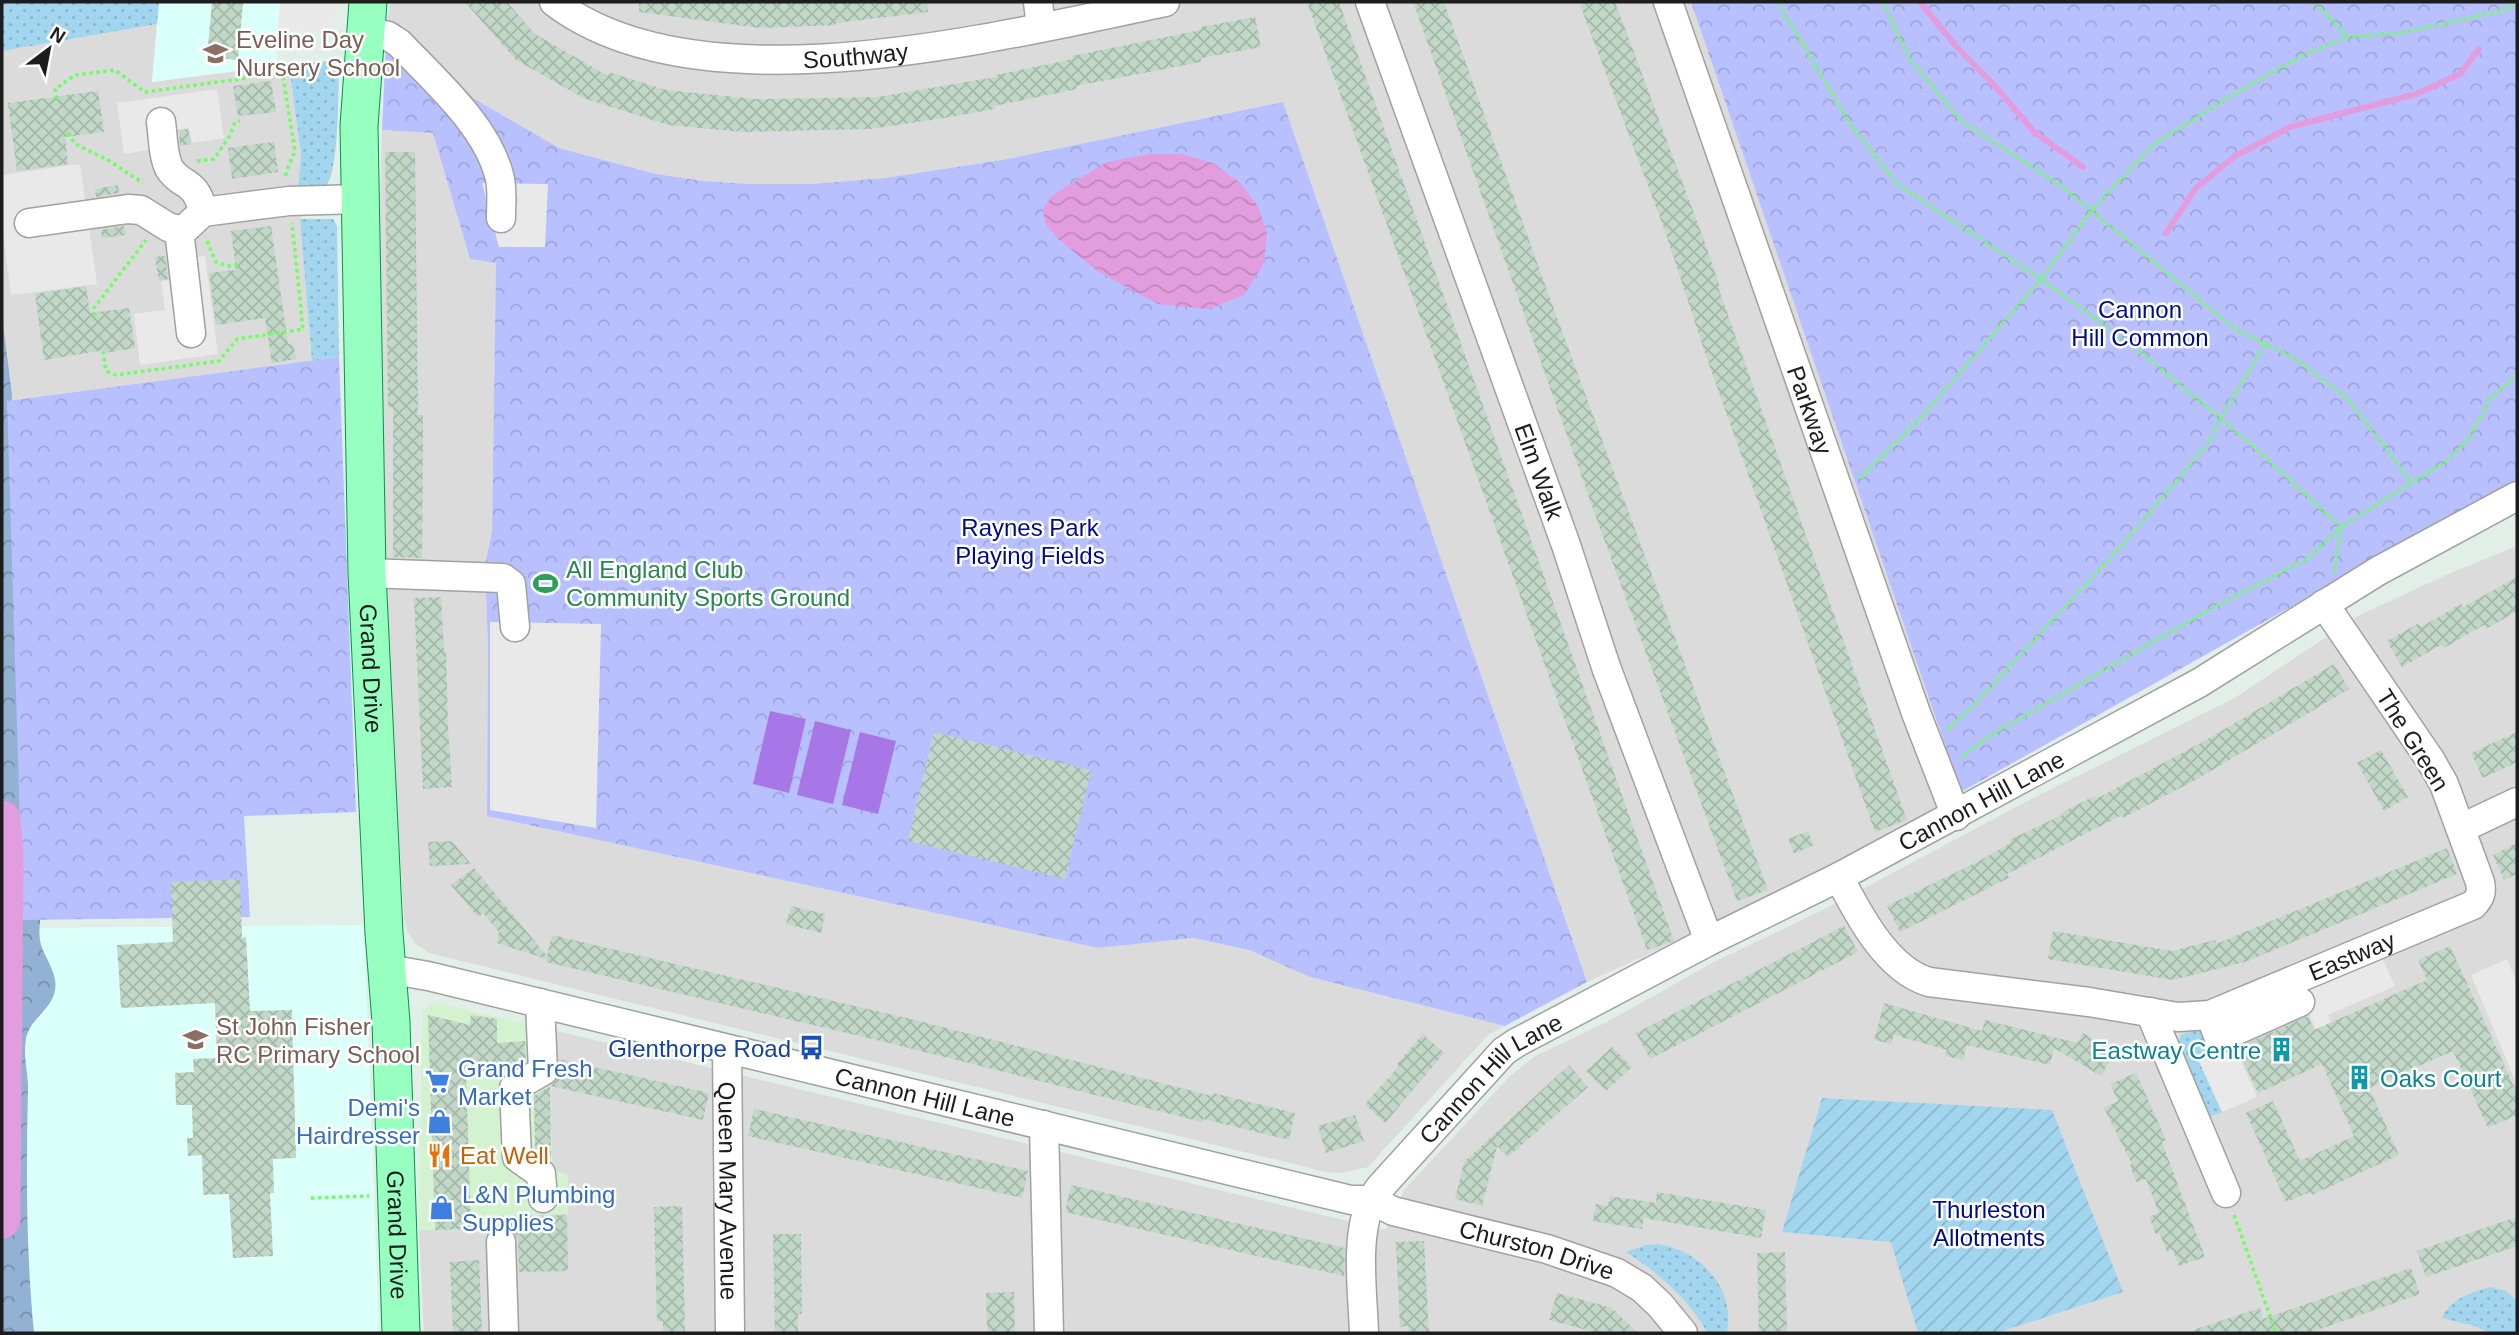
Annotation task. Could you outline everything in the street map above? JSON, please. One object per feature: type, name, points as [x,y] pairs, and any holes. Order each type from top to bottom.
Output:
[{"type":"main road","name":"Grand Drive","points":[[367,16],[359,113],[367,573],[387,969],[401,1333]]},
{"type":"street","name":"Southway","points":[[554,2],[576,17],[641,43],[679,52],[753,59],[875,56],[1040,15],[1165,2]]},
{"type":"street","name":"Elm Walk","points":[[1370,2],[1539,469],[1606,667],[1709,941]]},
{"type":"street","name":"Parkway","points":[[1668,2],[1938,774],[1956,816]]},
{"type":"street","points":[[367,16],[388,36],[400,43],[474,125],[500,176],[501,218]]},
{"type":"street","points":[[162,131],[168,166],[177,177],[193,188],[200,199],[184,220],[191,332]]},
{"type":"street","points":[[29,223],[128,209],[184,220],[289,201],[360,198]]},
{"type":"street","name":"Cannon Hill Lane","points":[[387,969],[428,976],[1351,1200],[1371,1200],[1504,1051],[1709,941],[1956,816],[2199,684],[2378,571],[2517,496]]},
{"type":"street","points":[[367,573],[503,578],[511,583],[515,628]]},
{"type":"street","name":"The Green","points":[[2333,599],[2444,784],[2462,828]]},
{"type":"street","points":[[2462,828],[2517,802]]},
{"type":"street","name":"Eastway","points":[[1839,877],[1866,924],[1892,958],[1915,978],[2178,1017],[2210,1016],[2473,905],[2482,891],[2462,828]]},
{"type":"street","points":[[2210,1016],[2219,1038],[2300,1002]]},
{"type":"street","points":[[540,1003],[543,1071],[514,1087],[517,1157],[541,1174],[543,1198]]},
{"type":"street","points":[[2150,1012],[2226,1193]]},
{"type":"street","name":"Queen Mary Avenue","points":[[727,1049],[730,1333]]},
{"type":"street","points":[[1044,1125],[1049,1333]]},
{"type":"street","points":[[1364,1333],[1362,1250],[1364,1225],[1371,1200]]},
{"type":"street","name":"Churston Drive","points":[[1371,1200],[1393,1211],[1547,1249],[1617,1273],[1642,1288],[1684,1333]]},
{"type":"street","points":[[501,1242],[504,1333]]},
{"type":"path","points":[[1780,2],[1851,125],[1897,184],[2041,279],[2143,354],[2221,418],[2341,527]]},
{"type":"path","points":[[1883,2],[1909,58],[1961,121],[2060,185],[2235,329],[2296,359],[2349,400],[2412,483]]},
{"type":"path","points":[[2314,2],[2349,37]]},
{"type":"path","points":[[1840,495],[1875,465],[1926,412],[2041,279],[2091,211],[2154,144],[2239,91],[2309,52],[2349,37],[2401,33],[2500,11],[2517,4]]},
{"type":"path","points":[[68,133],[75,144],[108,160],[143,183]]},
{"type":"path","points":[[95,316],[94,308],[184,220],[216,262],[227,266],[238,265]]},
{"type":"path","points":[[1929,747],[1973,706],[2125,542],[2209,442],[2265,344]]},
{"type":"path","points":[[1938,774],[1991,734],[2214,607],[2307,559],[2341,527],[2448,460],[2469,439],[2489,400],[2517,374]]},
{"type":"path","points":[[2333,599],[2333,570],[2341,527]]},
{"type":"path","points":[[2226,1193],[2276,1333]]},
{"type":"path","points":[[311,1198],[396,1197]]},
{"type":"shaded area","name":"Eveline Day Nursery School","points":[[159,2],[335,2],[330,34],[278,28],[278,65],[152,82]]},
{"type":"shaded area","points":[[280,2],[335,2],[330,34],[278,28]]},
{"type":"shaded area","points":[[390,2],[1691,2],[1961,792],[1915,822],[1726,919],[1587,982],[1283,102],[1008,159],[885,178],[811,184],[704,181],[656,174],[559,148],[473,98],[400,23],[387,21]]},
{"type":"shaded area","points":[[157,24],[152,82],[289,65],[301,155],[298,186],[312,361],[7,401],[2,356],[2,51]]},
{"type":"shaded area","points":[[217,89],[224,138],[192,143],[189,128],[152,133],[154,149],[124,154],[117,103]]},
{"type":"shaded area","points":[[382,130],[433,133],[470,258],[496,263],[492,531],[485,565],[488,647],[487,816],[1098,948],[1193,938],[1249,950],[1310,977],[1505,1026],[1489,1034],[1368,1167],[1342,1173],[1326,1172],[429,953],[416,944],[408,933],[404,918],[382,555],[377,316]]},
{"type":"shaded area","points":[[80,164],[97,284],[11,295],[2,224],[2,175]]},
{"type":"shaded area","points":[[482,183],[548,184],[545,247],[499,247]]},
{"type":"shaded area","points":[[205,256],[218,354],[140,365],[134,314],[165,310],[161,281],[175,279],[173,260]]},
{"type":"shaded area","points":[[2517,546],[2517,1333],[424,1333],[419,1230],[495,1230],[495,1216],[552,1171],[549,1029],[1385,1230],[1405,1189],[1510,1076],[1535,1056],[1605,1023],[1714,962],[1823,910],[2037,796],[2233,699],[2358,616]]},
{"type":"shaded area","points":[[490,622],[601,624],[596,828],[490,810]]},
{"type":"shaded area","points":[[770,711],[806,719],[789,793],[753,784]]},
{"type":"shaded area","points":[[815,721],[851,730],[833,804],[797,795]]},
{"type":"shaded area","points":[[860,732],[896,741],[878,814],[842,805]]},
{"type":"shaded area","name":"St John Fisher RC Primary School","points":[[364,925],[379,1333],[25,1333],[23,928]]},
{"type":"shaded area","points":[[2381,955],[2395,986],[2328,1015],[2335,1034],[2321,1041],[2299,991]]},
{"type":"shaded area","points":[[2507,959],[2517,983],[2517,1085],[2471,975]]},
{"type":"shaded area","points":[[436,1003],[549,1029],[552,1170],[568,1175],[568,1214],[496,1216],[495,1230],[419,1230],[422,1013],[427,1006]]},
{"type":"shaded area","points":[[2233,1043],[2257,1097],[2222,1112],[2198,1059]]},
{"type":"green space","points":[[2,2],[159,2],[157,24],[2,51]]},
{"type":"green space","name":"Cannon Hill Common","points":[[1691,2],[2517,2],[2517,480],[1961,792]]},
{"type":"green space","name":"Raynes Park Playing Fields","points":[[387,21],[399,23],[473,98],[559,148],[656,174],[704,181],[811,184],[885,178],[1008,159],[1283,102],[1587,982],[1505,1026],[1310,977],[1249,950],[1193,938],[1098,948],[487,816],[488,647],[485,565],[492,531],[496,263],[470,259],[433,133],[382,130]]},
{"type":"green space","points":[[339,60],[336,145],[331,177],[326,187],[298,186],[301,155],[289,65]]},
{"type":"green space","points":[[300,219],[333,219],[337,226],[339,357],[312,361]]},
{"type":"green space","points":[[2,316],[12,395],[9,430],[41,913],[40,937],[55,984],[53,997],[31,1026],[25,1045],[28,1087],[28,1241],[34,1333],[2,1333]]},
{"type":"green space","points":[[339,357],[356,812],[244,816],[250,917],[23,920],[7,401]]},
{"type":"green space","points":[[2200,1025],[2212,1052],[2198,1059],[2222,1112],[2207,1118],[2177,1046],[2181,1035]]},
{"type":"green space","name":"Thurleston Allotments","points":[[1822,1098],[2052,1110],[2123,1292],[1996,1333],[1918,1333],[1891,1242],[1782,1232]]},
{"type":"green space","points":[[1659,1244],[1689,1255],[1712,1275],[1726,1301],[1727,1333],[1708,1333],[1672,1288],[1626,1252]]},
{"type":"green space","points":[[2491,1287],[2506,1291],[2517,1301],[2517,1333],[2490,1333],[2475,1326],[2442,1318],[2456,1301]]},
{"type":"water","points":[[1149,154],[1181,154],[1213,163],[1240,183],[1258,206],[1267,232],[1264,263],[1244,295],[1208,309],[1158,304],[1099,272],[1058,239],[1045,223],[1043,209],[1051,197],[1067,186],[1107,162]]},
{"type":"building","points":[[212,2],[243,2],[238,60],[207,57]]},
{"type":"building","points":[[465,2],[507,2],[535,34],[608,76],[609,72],[666,90],[755,99],[878,97],[996,77],[1073,59],[1072,56],[1255,17],[1261,47],[1201,58],[1201,62],[1076,86],[1077,89],[994,106],[995,109],[938,119],[870,129],[743,132],[668,125],[583,98],[516,60]]},
{"type":"building","points":[[639,2],[927,2],[928,12],[836,25],[760,28],[639,12]]},
{"type":"building","points":[[1307,2],[1339,2],[1674,941],[1647,950]]},
{"type":"building","points":[[1413,2],[1444,2],[1768,890],[1737,901],[1597,520]]},
{"type":"building","points":[[1579,2],[1615,2],[1704,240],[1718,287],[1907,820],[1875,832],[1704,350],[1665,231]]},
{"type":"building","points":[[271,81],[276,112],[238,116],[233,86]]},
{"type":"building","points":[[98,91],[104,132],[65,137],[68,164],[17,171],[8,103]]},
{"type":"building","points":[[188,129],[191,144],[180,146],[179,130]]},
{"type":"building","points":[[274,142],[278,172],[232,179],[228,148]]},
{"type":"building","points":[[385,152],[415,152],[418,415],[423,415],[422,558],[393,557],[393,407],[388,407]]},
{"type":"building","points":[[118,185],[119,193],[96,197],[95,189]]},
{"type":"building","points":[[124,226],[126,235],[102,238],[101,230]]},
{"type":"building","points":[[271,226],[288,344],[293,343],[296,359],[272,363],[265,318],[216,325],[209,273],[236,270],[231,231]]},
{"type":"building","points":[[165,256],[168,279],[159,281],[155,257]]},
{"type":"building","points":[[86,286],[90,313],[129,308],[135,348],[44,360],[35,294]]},
{"type":"building","points":[[2517,577],[2517,611],[2486,629],[2484,625],[2444,648],[2441,645],[2402,667],[2387,641],[2419,623],[2421,627],[2461,604],[2463,607]]},
{"type":"building","points":[[441,597],[452,787],[423,789],[414,598]]},
{"type":"building","points":[[2334,664],[2349,689],[2199,778],[2007,874],[2009,878],[1900,932],[1887,906],[1979,861],[2011,843],[2009,840],[2062,815],[2061,813],[2094,796],[2096,799],[2208,739]]},
{"type":"building","points":[[934,732],[1091,770],[1065,879],[908,841]]},
{"type":"building","points":[[2517,732],[2517,762],[2483,778],[2471,753]]},
{"type":"building","points":[[2381,750],[2408,797],[2384,811],[2357,763]]},
{"type":"building","points":[[1808,831],[1814,845],[1794,854],[1788,839]]},
{"type":"building","points":[[452,841],[471,864],[430,866],[428,842]]},
{"type":"building","points":[[2517,843],[2517,874],[2504,880],[2493,855]]},
{"type":"building","points":[[2447,848],[2457,874],[2245,962],[2173,980],[2048,959],[2053,931],[2172,951],[2215,940],[2216,944]]},
{"type":"building","points":[[474,868],[547,956],[552,935],[915,1020],[1212,1096],[1213,1093],[1295,1113],[1289,1140],[1203,1119],[1202,1122],[889,1043],[546,962],[546,959],[497,943],[499,932],[483,913],[478,917],[451,885]]},
{"type":"building","points":[[240,879],[242,938],[246,937],[250,1011],[292,1010],[296,1158],[273,1159],[274,1193],[270,1193],[273,1256],[233,1258],[229,1194],[203,1195],[202,1155],[188,1156],[187,1138],[193,1138],[192,1105],[176,1105],[175,1073],[194,1072],[193,1059],[217,1058],[215,1003],[121,1008],[117,945],[173,942],[171,882]]},
{"type":"building","points":[[791,906],[825,914],[821,933],[786,924]]},
{"type":"building","points":[[1844,926],[1858,952],[1650,1059],[1636,1033]]},
{"type":"building","name":"Oaks Court","points":[[2450,946],[2517,1093],[2517,1115],[2488,1128],[2453,1051],[2369,1088],[2399,1155],[2312,1195],[2310,1192],[2286,1202],[2246,1113],[2273,1101],[2300,1161],[2354,1136],[2322,1064],[2258,1093],[2237,1048],[2308,1016],[2314,1030],[2427,980],[2418,960]]},
{"type":"building","points":[[1884,1003],[1982,1031],[1985,1020],[2077,1043],[2083,1033],[2115,1052],[2101,1076],[2054,1048],[2050,1065],[1967,1045],[1963,1060],[1945,1056],[1947,1050],[1894,1035],[1891,1044],[1874,1040]]},
{"type":"building","points":[[428,1015],[470,1025],[471,1015],[497,1019],[497,1043],[525,1041],[526,1062],[513,1069],[466,1073],[471,1229],[435,1230]]},
{"type":"building","points":[[1423,1034],[1444,1053],[1385,1123],[1365,1104]]},
{"type":"building","points":[[1612,1047],[1632,1067],[1606,1091],[1586,1071]]},
{"type":"building","points":[[559,1059],[709,1093],[703,1120],[551,1086],[558,1078]]},
{"type":"building","points":[[1569,1065],[1588,1087],[1508,1157],[1497,1146],[1482,1206],[1455,1199],[1464,1162]]},
{"type":"building","points":[[2136,1073],[2166,1140],[2162,1142],[2205,1257],[2179,1266],[2173,1250],[2167,1252],[2149,1217],[2159,1213],[2146,1179],[2136,1182],[2130,1165],[2132,1164],[2104,1108],[2118,1101],[2110,1084]]},
{"type":"building","points":[[550,1086],[551,1157],[546,1158],[535,1149],[534,1096]]},
{"type":"building","points":[[754,1109],[1028,1171],[1022,1198],[748,1136]]},
{"type":"building","points":[[1355,1115],[1364,1141],[1326,1153],[1318,1126]]},
{"type":"building","points":[[1071,1185],[1345,1248],[1344,1276],[1065,1212]]},
{"type":"building","points":[[1657,1192],[1766,1210],[1761,1238],[1644,1218],[1642,1229],[1593,1221],[1596,1204],[1608,1206],[1610,1196],[1656,1203]]},
{"type":"building","points":[[682,1206],[685,1333],[663,1333],[663,1321],[657,1321],[654,1207]]},
{"type":"building","points":[[567,1215],[568,1271],[519,1272],[518,1241],[515,1233],[505,1226],[505,1217]]},
{"type":"building","points":[[2517,1217],[2517,1246],[2426,1277],[2417,1251]]},
{"type":"building","points":[[773,1234],[801,1234],[802,1314],[798,1314],[798,1333],[775,1333]]},
{"type":"building","points":[[1424,1241],[1429,1333],[1408,1333],[1408,1326],[1400,1327],[1396,1242]]},
{"type":"building","points":[[1785,1252],[1787,1333],[1759,1333],[1757,1253]]},
{"type":"building","points":[[479,1260],[482,1333],[453,1333],[450,1262]]},
{"type":"building","points":[[2411,1268],[2420,1294],[2309,1333],[2193,1333],[2193,1330],[2260,1308],[2263,1319]]},
{"type":"building","points":[[1014,1292],[1015,1333],[987,1333],[986,1293]]},
{"type":"building","points":[[1557,1293],[1612,1308],[1638,1333],[1597,1333],[1549,1320]]},
{"type":"waterway","points":[[1920,2],[2034,132],[2083,167]]},
{"type":"waterway","points":[[2166,233],[2196,188],[2235,156],[2290,127],[2416,94],[2460,74],[2479,49]]},
{"type":"waterway","points":[[2,819],[5,854],[2,1220]]},
{"type":"place","name":"Eveline Day Nursery School","points":[[216,53]]},
{"type":"place","name":"All England Club Community Sports Ground","points":[[546,583]]},
{"type":"place","name":"St John Fisher RC Primary School","points":[[196,1040]]},
{"type":"place","name":"Glenthorpe Road","points":[[811,1048]]},
{"type":"place","name":"Eastway Centre","points":[[2281,1050]]},
{"type":"place","name":"Oaks Court","points":[[2360,1078]]},
{"type":"place","name":"Grand Fresh Market","points":[[438,1082]]},
{"type":"place","name":"Demi's Hairdresser","points":[[440,1121]]},
{"type":"place","name":"Eat Well","points":[[440,1155]]},
{"type":"place","name":"L&N Plumbing Supplies","points":[[442,1208]]}]
